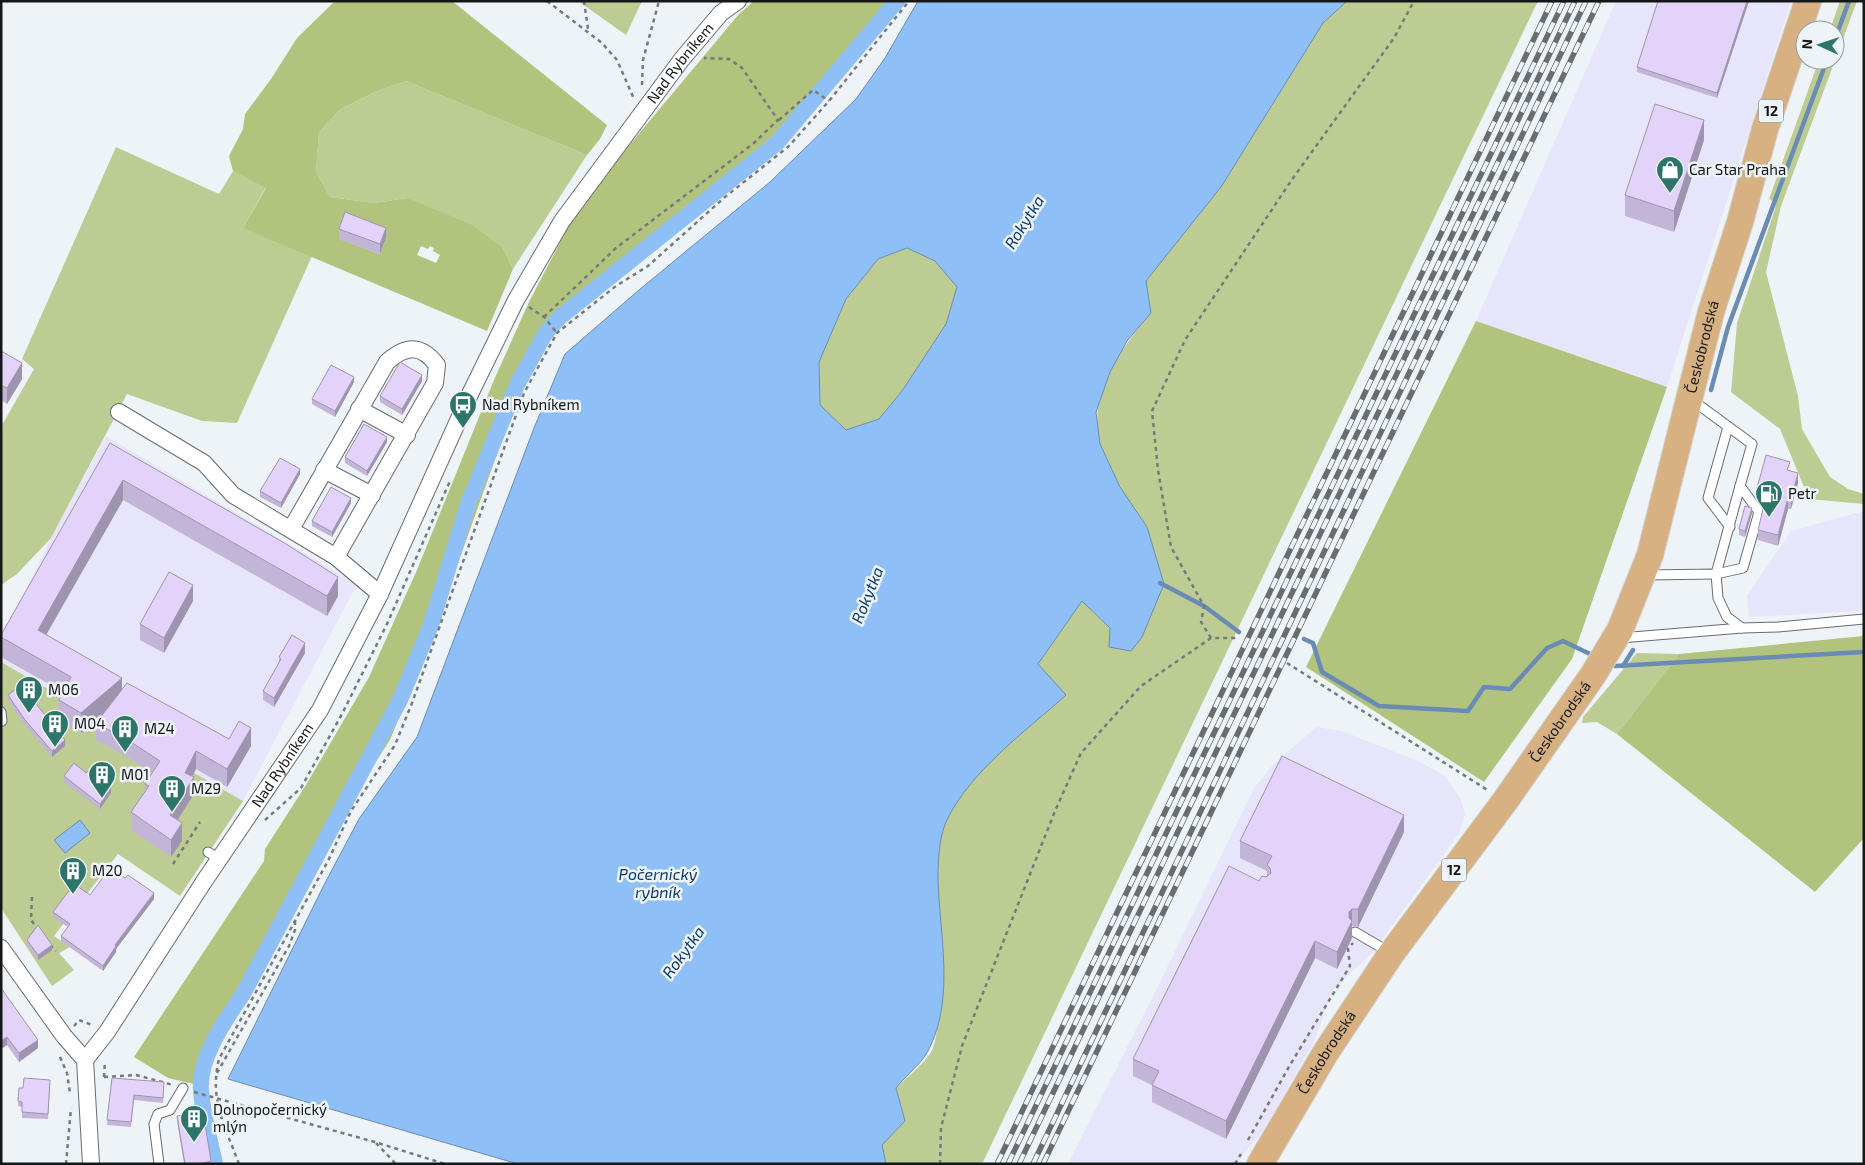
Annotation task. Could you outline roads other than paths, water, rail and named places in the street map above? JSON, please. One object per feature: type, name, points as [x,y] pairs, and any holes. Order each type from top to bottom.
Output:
[{"type":"main road","name":"Českobrodská","points":[[1260,1164],[1326,1052],[1391,954],[1505,801],[1593,675],[1615,638],[1644,575],[1711,312],[1740,222],[1765,129],[1808,1]]},
{"type":"main road","points":[[1818,20],[1825,1]]},
{"type":"main road","name":"Českobrodská","points":[[1740,222],[1779,136],[1802,70]]},
{"type":"street","name":"Nad Rybníkem","points":[[85,1060],[107,1032],[214,855],[320,710],[380,594],[471,392],[516,300],[562,221],[682,59],[720,13],[738,1]]},
{"type":"street","points":[[291,529],[387,362],[399,351],[414,349],[428,354],[437,366],[435,383],[407,436],[336,557]]},
{"type":"street","points":[[359,410],[407,436]]},
{"type":"street","points":[[119,412],[204,463],[233,495],[336,557],[380,594]]},
{"type":"street","points":[[324,470],[372,495]]},
{"type":"street","points":[[1,948],[64,1036],[85,1060],[85,1083],[90,1113],[91,1164]]},
{"type":"lane","points":[[1690,399],[1752,444],[1716,574],[1718,598],[1727,617],[1742,628]]},
{"type":"lane","points":[[1728,426],[1708,498],[1730,527]]},
{"type":"lane","points":[[1644,575],[1716,574],[1743,568],[1759,512],[1740,486]]},
{"type":"lane","points":[[1615,638],[1864,619]]},
{"type":"lane","points":[[1358,933],[1391,954]]},
{"type":"lane","points":[[159,1164],[154,1124],[158,1114],[170,1110],[186,1089]]},
{"type":"water","name":"Počernický rybník","points":[[918,1],[1347,1],[1323,23],[1221,187],[1146,281],[1151,313],[1127,341],[1110,372],[1096,412],[1100,444],[1120,487],[1147,527],[1164,584],[1142,637],[1131,651],[1109,647],[1110,628],[1082,601],[1038,664],[1066,695],[984,769],[956,804],[946,822],[940,842],[938,871],[944,963],[942,1006],[938,1027],[927,1053],[896,1088],[905,1121],[882,1145],[886,1164],[518,1164],[228,1079],[325,883],[359,819],[417,737],[534,428],[565,354],[770,182],[856,99],[885,58]],"holes":[[[907,248],[935,261],[957,287],[946,324],[902,391],[879,419],[846,430],[820,405],[819,362],[846,299],[878,259]]]},
{"type":"water","points":[[80,820],[90,833],[65,853],[54,840]]},
{"type":"waterway","points":[[215,1164],[201,1091],[201,1078],[208,1052],[221,1027],[243,994],[400,700],[431,625],[468,504],[517,385],[545,334],[559,318],[777,143],[897,1]]},
{"type":"waterway","points":[[1842,20],[1849,1]]},
{"type":"waterway","points":[[1711,390],[1728,327],[1823,70]]},
{"type":"waterway","points":[[1160,583],[1204,606],[1239,632]]},
{"type":"waterway","points":[[1304,639],[1313,643],[1322,672],[1379,706],[1468,711],[1484,687],[1510,689],[1547,648],[1563,641],[1590,654]]},
{"type":"waterway","points":[[1623,666],[1633,650]]},
{"type":"waterway","points":[[1615,666],[1864,652]]},
{"type":"railway","points":[[997,1164],[1552,1]]},
{"type":"railway","points":[[1008,1164],[1564,1]]},
{"type":"railway","points":[[1019,1164],[1575,1]]},
{"type":"railway","points":[[1033,1164],[1586,1]]},
{"type":"railway","points":[[1043,1164],[1599,1]]},
{"type":"place","name":"Car Star Praha","points":[[1670,194]]},
{"type":"place","name":"Nad Rybníkem","points":[[463,429]]},
{"type":"place","name":"Petr","points":[[1769,518]]},
{"type":"place","name":"M06","points":[[29,714]]},
{"type":"place","name":"M04","points":[[55,748]]},
{"type":"place","name":"M24","points":[[125,753]]},
{"type":"place","name":"M01","points":[[102,799]]},
{"type":"place","name":"M29","points":[[172,813]]},
{"type":"place","name":"M20","points":[[73,895]]},
{"type":"place","name":"Dolnopočernický mlýn","points":[[194,1143]]},
{"type":"water label","name":"Rokytka","points":[[1024,222]]},
{"type":"water label","name":"Rokytka","points":[[867,595]]},
{"type":"water label","name":"Rokytka","points":[[683,952]]}]
